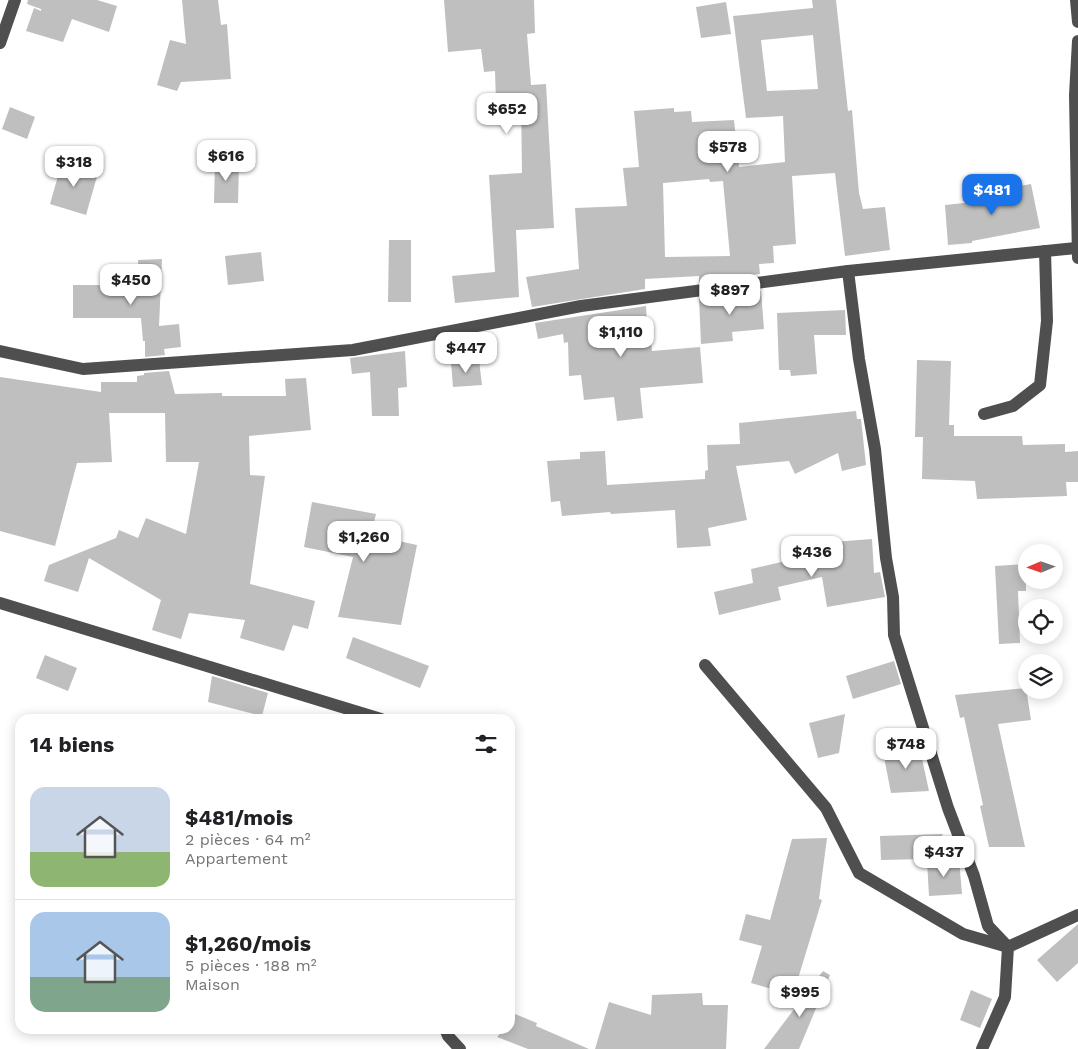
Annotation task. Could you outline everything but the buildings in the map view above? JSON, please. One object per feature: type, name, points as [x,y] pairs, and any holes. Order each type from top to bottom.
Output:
[{"type":"street","points":[[0,43],[16,0]]},
{"type":"street","points":[[1076,0],[1078,22]]},
{"type":"street","points":[[0,351],[83,369],[353,350],[581,306],[848,271],[1045,251],[1077,253],[1075,95],[1078,41]]},
{"type":"street","points":[[984,414],[1013,406],[1040,385],[1047,322],[1045,251]]},
{"type":"street","points":[[848,271],[859,359],[875,449],[886,558],[893,597],[894,635],[948,808],[974,876],[988,926],[1008,946],[1005,997],[982,1049]]},
{"type":"street","points":[[0,602],[365,714]]},
{"type":"street","points":[[705,665],[826,808],[859,873],[963,934],[1008,946],[1078,915]]},
{"type":"street","points":[[447,1034],[460,1049]]}]
